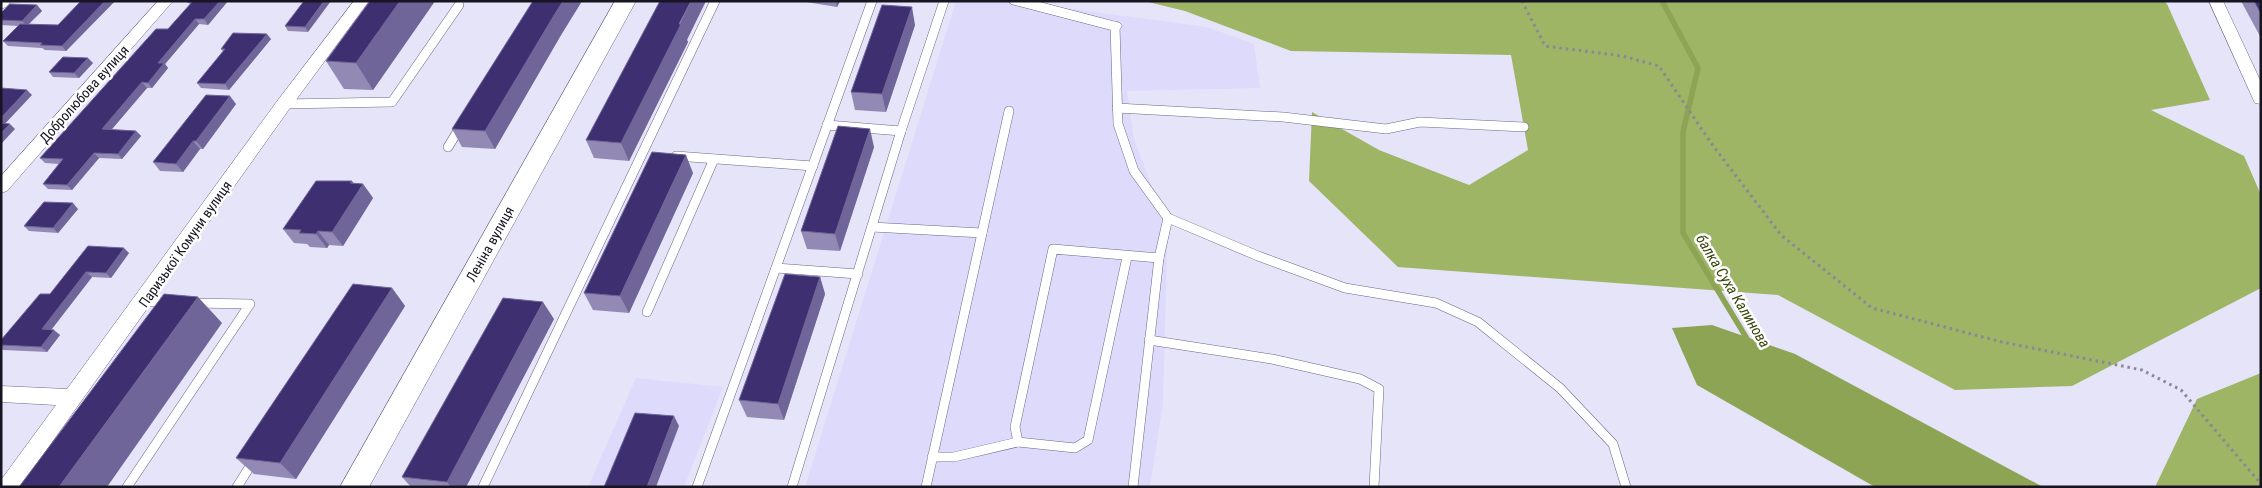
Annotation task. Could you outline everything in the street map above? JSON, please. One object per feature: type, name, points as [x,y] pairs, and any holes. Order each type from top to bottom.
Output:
[{"type":"main road","name":"Леніна вулиця","points":[[354,487],[626,1]]},
{"type":"street","points":[[1,4],[4,1]]},
{"type":"street","name":"Добролюбова вулиця","points":[[1,187],[166,1]]},
{"type":"street","name":"Паризької Комуни вулиця","points":[[8,487],[144,302],[284,104],[362,1]]},
{"type":"street","points":[[1016,1],[1115,26]]},
{"type":"street","points":[[2216,1],[2261,99]]},
{"type":"street","points":[[1,394],[74,398]]},
{"type":"lane","points":[[483,487],[647,154],[715,1]]},
{"type":"lane","points":[[697,487],[872,1]]},
{"type":"lane","points":[[792,487],[901,131],[944,1]]},
{"type":"lane","points":[[284,104],[392,102],[459,5]]},
{"type":"lane","points":[[1115,26],[1118,124],[1134,171],[1168,218],[1258,256],[1345,288],[1436,303],[1478,322],[1560,388],[1613,444],[1626,487]]},
{"type":"lane","points":[[1117,108],[1283,117],[1386,129],[1420,122],[1524,126]]},
{"type":"lane","points":[[926,487],[1010,111]]},
{"type":"lane","points":[[448,147],[468,115]]},
{"type":"lane","points":[[827,125],[901,131]]},
{"type":"lane","points":[[669,156],[812,166]]},
{"type":"lane","points":[[647,312],[714,159]]},
{"type":"lane","points":[[1133,487],[1134,463],[1159,258],[1168,218]]},
{"type":"lane","points":[[872,228],[982,233]]},
{"type":"lane","points":[[1018,442],[1015,427],[1053,249],[1085,250],[1159,258]]},
{"type":"lane","points":[[932,457],[954,457],[1018,442],[1075,448],[1088,440],[1127,256]]},
{"type":"lane","points":[[776,268],[858,274]]},
{"type":"lane","points":[[127,487],[250,304],[144,302]]},
{"type":"lane","points":[[1150,340],[1272,359],[1360,379],[1379,389],[1374,487]]},
{"type":"lane","points":[[237,487],[258,454]]},
{"type":"path","points":[[1522,1],[1545,46],[1622,56],[1660,66],[1711,144],[1781,235],[1872,308],[2002,342],[2142,370],[2181,390],[2261,484]]},
{"type":"shaded area","points":[[956,1],[1012,1],[1207,27],[1254,44],[1260,88],[1127,91],[1134,139],[1152,187],[1168,211],[1163,403],[1150,487],[805,487]]},
{"type":"shaded area","points":[[1144,1],[2164,1],[2210,100],[2151,110],[2244,156],[2261,195],[2261,288],[2072,386],[1955,390],[1778,295],[1398,267],[1309,181],[1312,112],[1379,150],[1469,185],[1528,150],[1511,55],[1291,51],[1185,11]]},
{"type":"shaded area","points":[[1712,325],[1795,354],[2043,487],[1875,487],[1697,385],[1672,328]]},
{"type":"shaded area","points":[[2261,373],[2261,487],[2158,487],[2156,485],[2197,399]]},
{"type":"shaded area","points":[[636,378],[723,387],[684,487],[588,487]]},
{"type":"building","points":[[81,1],[105,1],[62,46],[3,41],[20,24],[58,25]]},
{"type":"building","points":[[193,1],[220,1],[204,19],[195,19],[158,63],[164,63],[148,83],[142,82],[102,129],[136,131],[118,154],[94,153],[67,185],[43,184],[63,159],[40,158],[156,29],[168,29]]},
{"type":"building","points":[[304,1],[324,1],[305,27],[285,26]]},
{"type":"building","points":[[370,1],[400,1],[356,63],[326,61]]},
{"type":"building","points":[[533,1],[563,1],[485,131],[452,129]]},
{"type":"building","points":[[660,1],[691,1],[621,143],[586,140]]},
{"type":"building","points":[[2254,1],[2261,1],[2261,14]]},
{"type":"building","points":[[10,4],[37,5],[22,21],[1,20],[1,13]]},
{"type":"building","points":[[882,5],[912,7],[882,94],[851,92]]},
{"type":"building","points":[[233,33],[267,34],[225,84],[197,83],[225,49],[221,49]]},
{"type":"building","points":[[63,57],[88,58],[74,73],[49,72]]},
{"type":"building","points":[[1,88],[27,90],[1,118]]},
{"type":"building","points":[[206,95],[230,96],[176,164],[153,162]]},
{"type":"building","points":[[1,123],[10,124],[1,133]]},
{"type":"building","points":[[838,126],[870,129],[835,234],[801,231]]},
{"type":"building","points":[[652,152],[686,155],[620,296],[584,293]]},
{"type":"building","points":[[316,181],[352,181],[350,183],[363,184],[332,232],[318,231],[316,234],[299,233],[301,230],[283,229]]},
{"type":"building","points":[[44,202],[73,203],[53,228],[24,226]]},
{"type":"building","points":[[88,246],[124,248],[106,273],[86,272],[42,329],[54,330],[41,347],[1,345],[1,340],[40,294],[50,294]]},
{"type":"building","points":[[785,274],[820,277],[778,404],[739,400]]},
{"type":"building","points":[[353,284],[392,288],[280,463],[236,458]]},
{"type":"building","points":[[164,294],[198,297],[59,487],[19,487]]},
{"type":"building","points":[[503,298],[543,302],[447,482],[402,477]]},
{"type":"building","points":[[635,413],[674,416],[647,487],[604,487]]},
{"type":"waterway","name":"балка Суха Калинова","points":[[1662,1],[1698,68],[1683,132],[1683,233],[1749,342]]}]
